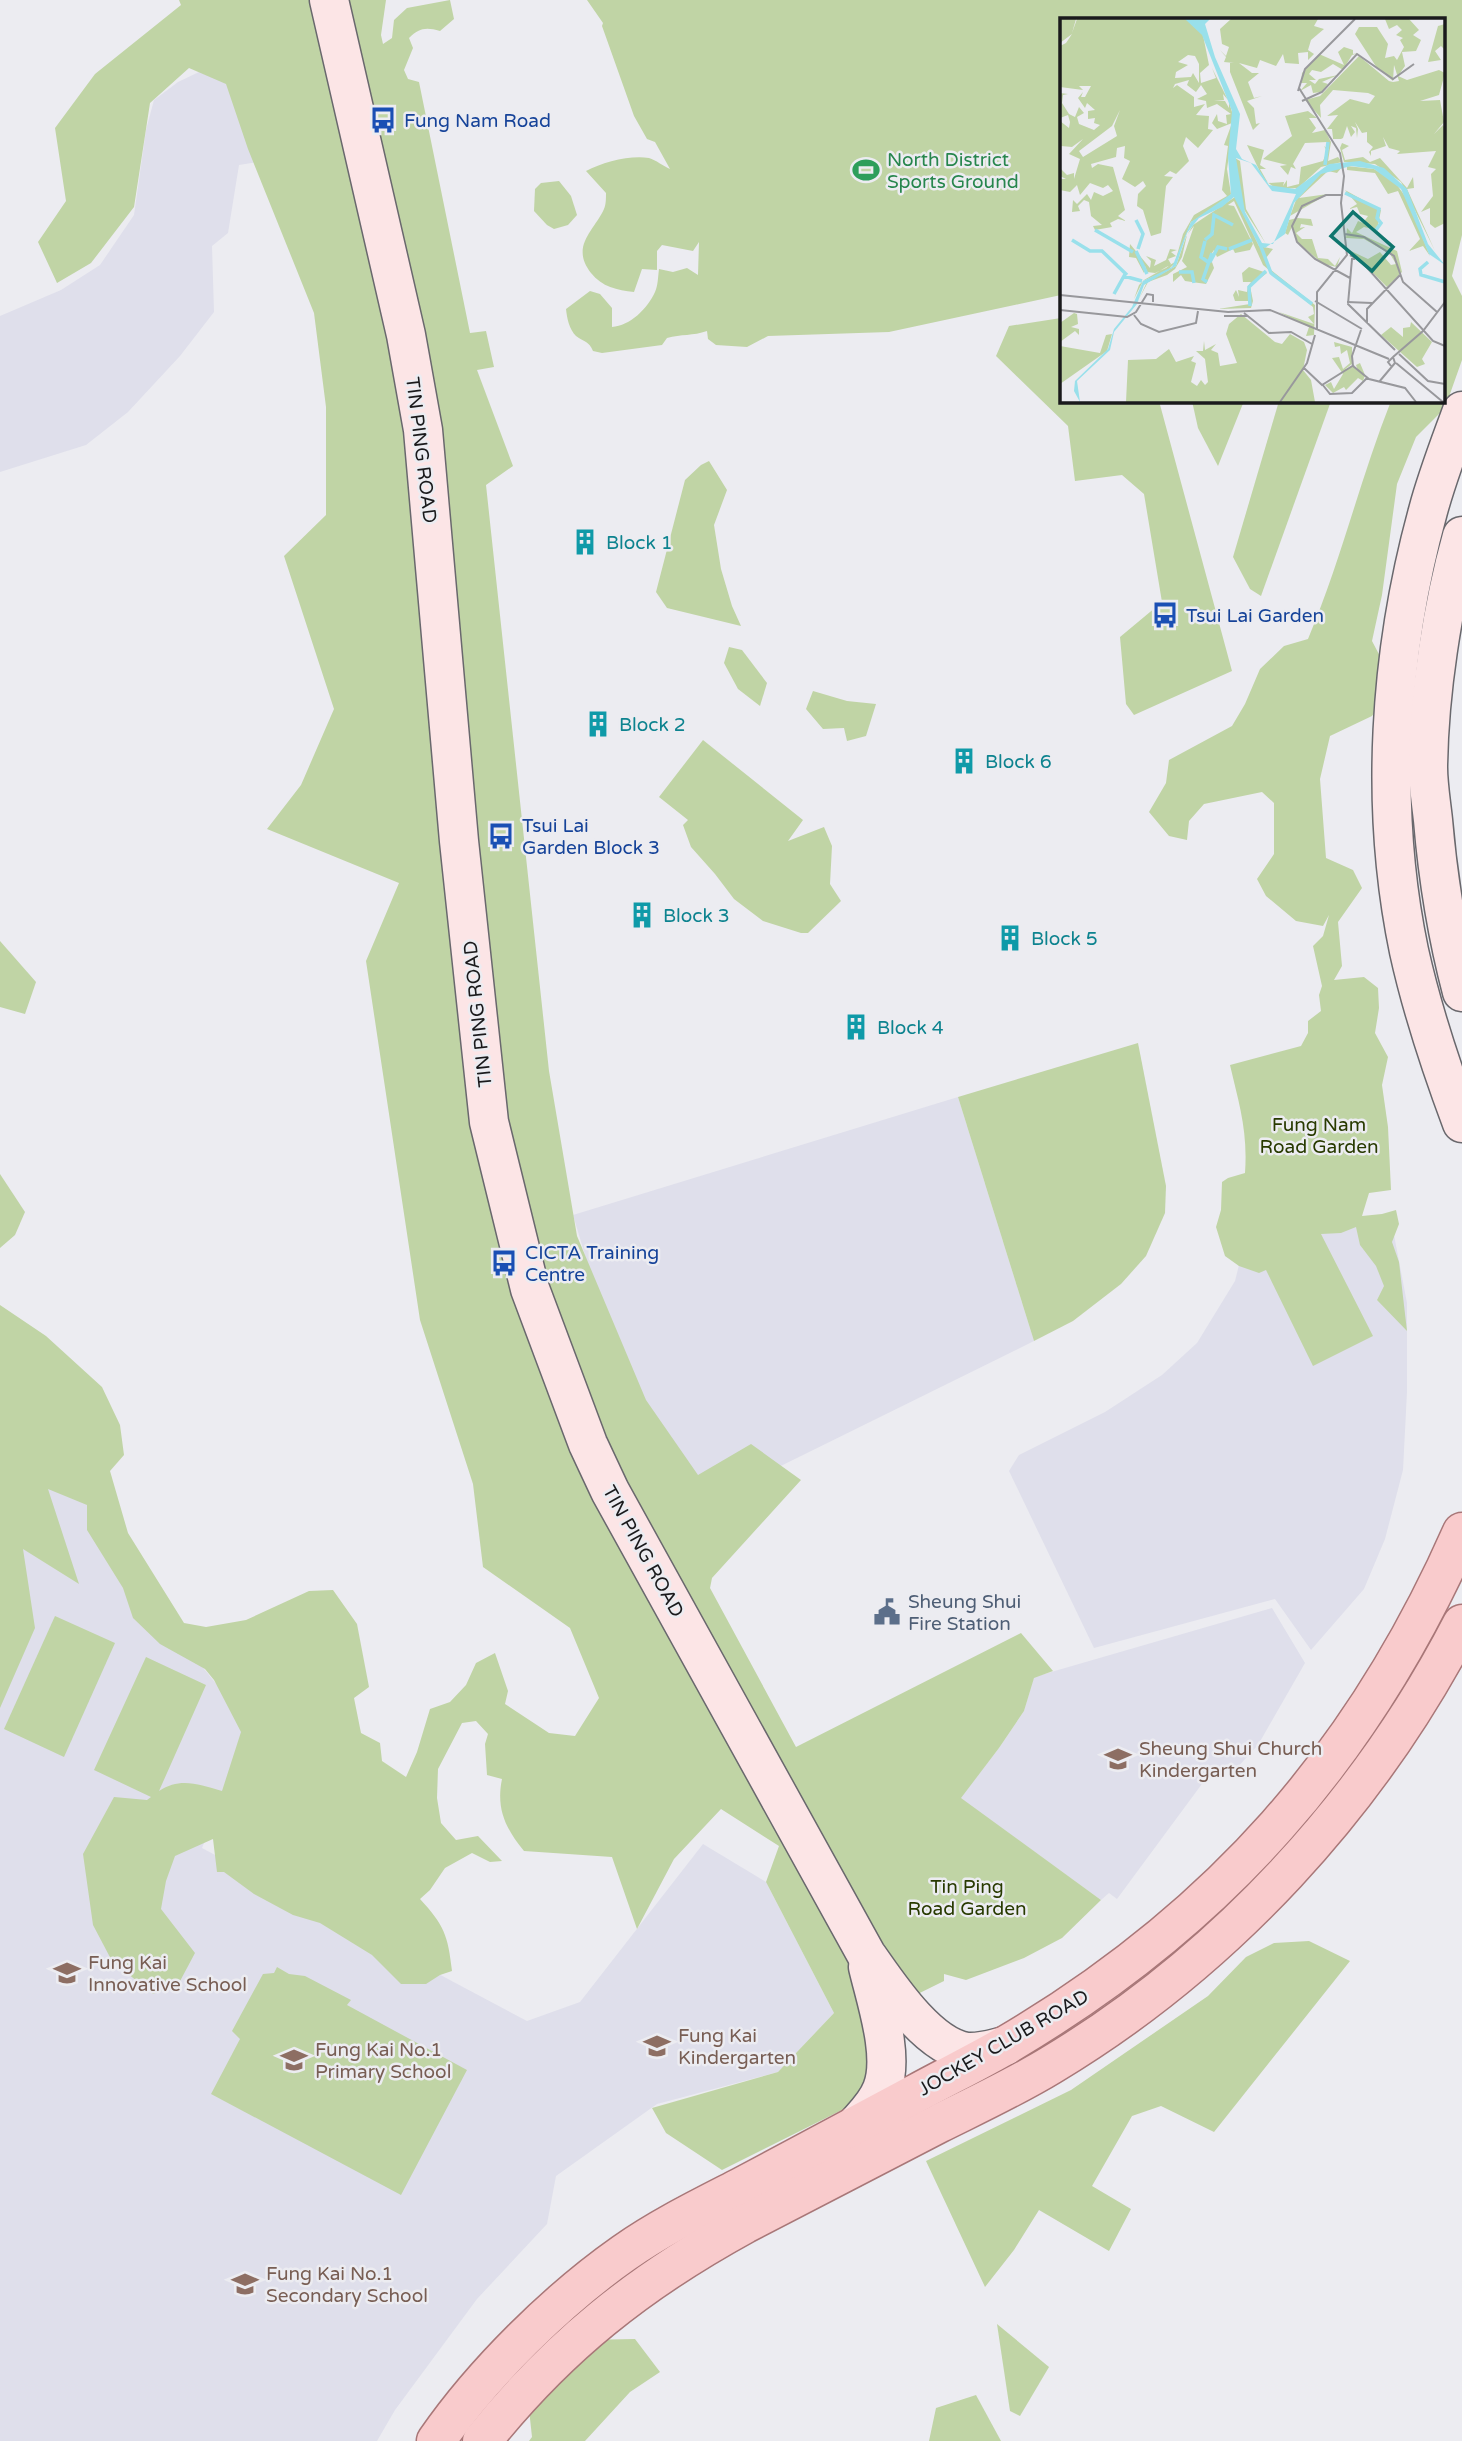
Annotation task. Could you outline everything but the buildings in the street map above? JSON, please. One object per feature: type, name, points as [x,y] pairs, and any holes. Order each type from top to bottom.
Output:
[{"type":"main road","name":"JOCKEY CLUB ROAD","points":[[436,2441],[491,2374],[530,2332],[625,2252],[690,2214],[1005,2046],[1075,2003],[1161,1938],[1244,1863],[1279,1826],[1312,1784],[1379,1689],[1423,1613],[1462,1532]]},
{"type":"main road","name":"JOCKEY CLUB ROAD","points":[[482,2441],[547,2366],[638,2289],[745,2224],[1050,2066],[1129,2012],[1201,1954],[1268,1894],[1347,1800],[1405,1722],[1462,1624]]},
{"type":"street","name":"TIN PING ROAD","points":[[329,0],[406,335],[424,429],[457,828],[489,1122],[530,1289],[588,1444],[610,1491],[866,1954],[892,1992],[936,2038],[966,2052],[983,2052],[1005,2046]]},
{"type":"street","points":[[1462,411],[1435,488],[1416,556],[1405,611],[1392,750],[1394,845],[1409,951],[1431,1037],[1462,1124]]},
{"type":"street","points":[[1462,536],[1449,581],[1434,689],[1428,767],[1438,884],[1462,992]]},
{"type":"street","points":[[1436,856],[1462,820]]},
{"type":"street","name":"TIN PING ROAD","points":[[857,2124],[874,2105],[882,2091],[886,2075],[884,2042],[866,1954]]},
{"type":"shaded area","points":[[220,62],[264,161],[239,165],[228,233],[212,246],[214,312],[180,356],[128,412],[86,445],[0,472],[0,316],[61,290],[100,265],[134,215],[146,130],[154,100],[178,82]]},
{"type":"shaded area","points":[[958,1097],[1034,1341],[710,1501],[624,1386],[573,1215]]},
{"type":"shaded area","points":[[1390,1214],[1407,1303],[1407,1392],[1403,1470],[1385,1539],[1364,1589],[1311,1650],[1275,1599],[1094,1648],[1009,1471],[1019,1455],[1105,1412],[1162,1375],[1197,1343],[1235,1281],[1248,1229]]},
{"type":"shaded area","points":[[0,1317],[146,1597],[251,1727],[202,1848],[527,2021],[580,2002],[703,1844],[766,1882],[834,2013],[778,2072],[657,2104],[556,2176],[547,2224],[477,2299],[395,2410],[377,2441],[0,2441]]},
{"type":"shaded area","name":"Sheung Shui Church Kindergarten","points":[[1272,1608],[1305,1663],[1258,1745],[1235,1770],[1210,1773],[1117,1899],[1109,1893],[1101,1900],[960,1798],[1024,1711],[1034,1677]]},
{"type":"green space","name":"Tin Ping Road Garden","points":[[179,0],[386,0],[381,35],[383,44],[392,38],[394,20],[407,8],[450,0],[454,19],[440,31],[423,29],[409,38],[413,48],[404,70],[408,79],[419,82],[470,333],[486,331],[494,367],[477,370],[513,466],[486,485],[549,1071],[577,1236],[646,1400],[698,1475],[751,1444],[801,1480],[712,1578],[710,1588],[796,1747],[1021,1633],[1053,1671],[1034,1678],[1024,1711],[961,1798],[1101,1900],[1062,1938],[1024,1958],[966,1980],[944,1974],[944,1981],[867,2019],[895,2059],[866,2098],[722,2170],[666,2133],[652,2108],[778,2072],[834,2013],[766,1882],[779,1846],[721,1809],[674,1859],[637,1929],[612,1857],[524,1851],[507,1826],[501,1808],[502,1779],[487,1775],[485,1744],[488,1734],[476,1721],[462,1723],[438,1769],[437,1798],[441,1823],[456,1840],[478,1836],[502,1861],[490,1862],[472,1853],[445,1868],[430,1890],[420,1899],[444,1931],[452,1971],[426,1984],[401,1984],[372,1955],[320,1923],[293,1915],[254,1894],[224,1872],[217,1872],[213,1839],[175,1856],[166,1881],[161,1909],[195,1953],[179,1983],[153,1994],[112,1961],[93,1925],[83,1854],[114,1797],[147,1800],[151,1797],[94,1770],[146,1657],[206,1685],[159,1791],[182,1783],[222,1791],[241,1732],[214,1680],[205,1669],[160,1644],[133,1618],[123,1588],[87,1530],[87,1505],[48,1489],[79,1584],[23,1549],[35,1628],[0,1708],[0,1305],[46,1336],[102,1387],[120,1425],[124,1455],[110,1471],[128,1533],[184,1623],[206,1627],[246,1620],[309,1591],[333,1590],[357,1624],[369,1687],[354,1698],[361,1733],[380,1743],[382,1761],[406,1777],[430,1709],[450,1702],[466,1685],[476,1663],[495,1653],[508,1691],[505,1704],[549,1733],[575,1736],[599,1698],[570,1628],[483,1567],[473,1484],[420,1320],[366,961],[399,883],[267,829],[301,785],[334,709],[284,556],[326,515],[326,407],[314,313],[248,149],[226,84],[189,68],[150,103],[134,207],[91,263],[57,283],[38,242],[66,201],[55,128],[95,74],[181,5]]},
{"type":"green space","name":"Fung Nam Road Garden","points":[[587,0],[1462,0],[1462,235],[1452,276],[1462,296],[1462,360],[1445,408],[1416,437],[1397,484],[1382,595],[1372,641],[1382,660],[1383,701],[1372,716],[1330,736],[1320,779],[1326,858],[1353,870],[1362,888],[1338,922],[1342,966],[1334,980],[1364,977],[1378,988],[1379,1008],[1375,1033],[1388,1057],[1382,1085],[1388,1127],[1391,1190],[1369,1193],[1362,1216],[1396,1210],[1399,1224],[1392,1242],[1399,1262],[1407,1331],[1377,1300],[1384,1286],[1376,1266],[1360,1245],[1356,1227],[1341,1233],[1321,1234],[1373,1336],[1313,1366],[1266,1270],[1259,1273],[1239,1266],[1225,1256],[1216,1227],[1221,1210],[1222,1182],[1245,1173],[1246,1158],[1242,1118],[1230,1065],[1301,1046],[1308,1033],[1308,1021],[1321,1011],[1319,995],[1322,986],[1313,946],[1323,936],[1329,915],[1323,926],[1296,921],[1266,896],[1257,879],[1274,854],[1274,803],[1262,792],[1204,804],[1189,821],[1187,840],[1169,836],[1149,812],[1166,783],[1169,760],[1232,726],[1260,669],[1284,646],[1308,639],[1331,580],[1391,402],[1444,402],[1444,18],[1060,18],[1060,295],[889,332],[768,336],[747,347],[716,345],[708,339],[707,331],[667,338],[662,345],[602,353],[593,351],[588,343],[576,336],[566,309],[590,291],[600,294],[612,308],[612,327],[625,323],[638,315],[652,298],[657,287],[659,269],[673,272],[687,268],[698,275],[699,242],[693,251],[662,245],[657,251],[657,270],[642,269],[634,292],[605,285],[595,278],[585,263],[583,247],[606,203],[606,193],[586,171],[625,158],[649,158],[670,169],[655,142],[647,139],[634,116],[603,23]]},
{"type":"green space","points":[[559,181],[571,196],[577,215],[568,225],[554,229],[534,211],[535,189],[541,183]]},
{"type":"green space","points":[[1060,318],[1060,402],[1159,402],[1232,671],[1134,715],[1126,704],[1120,637],[1162,602],[1144,494],[1122,475],[1075,481],[1068,426],[996,356],[1009,326]]},
{"type":"green space","points":[[1192,402],[1244,402],[1218,466],[1198,428]]},
{"type":"green space","points":[[1279,402],[1331,402],[1261,596],[1250,589],[1233,557]]},
{"type":"green space","points":[[709,461],[727,490],[714,525],[721,569],[741,626],[667,608],[656,592],[685,480]]},
{"type":"green space","points":[[729,647],[742,650],[767,683],[760,706],[738,689],[724,663]]},
{"type":"green space","points":[[813,691],[847,701],[876,704],[866,736],[847,741],[844,728],[823,729],[806,709]]},
{"type":"green space","points":[[703,740],[803,820],[788,841],[824,827],[832,846],[830,884],[841,901],[808,933],[763,921],[734,899],[691,847],[683,825],[688,820],[659,797]]},
{"type":"green space","points":[[0,941],[36,982],[25,1014],[0,1007]]},
{"type":"green space","points":[[1138,1043],[1166,1186],[1165,1213],[1146,1256],[1121,1284],[1073,1321],[1034,1341],[958,1097]]},
{"type":"green space","points":[[0,1174],[25,1212],[15,1235],[0,1248]]},
{"type":"green space","points":[[55,1616],[115,1643],[64,1757],[4,1729]]},
{"type":"green space","points":[[1309,1941],[1350,1961],[1214,2132],[1161,2106],[1132,2116],[1092,2186],[1131,2209],[1109,2251],[1039,2210],[1014,2250],[985,2287],[926,2161],[1071,2090],[1208,1996],[1246,1957],[1274,1943]]},
{"type":"green space","points":[[277,1967],[289,1974],[305,1976],[351,2000],[347,2005],[467,2070],[401,2195],[211,2094],[240,2039],[232,2031],[263,1974],[274,1973]]},
{"type":"green space","points":[[997,2324],[1049,2367],[1020,2416],[1010,2411]]},
{"type":"green space","points":[[635,2339],[660,2372],[630,2392],[585,2441],[529,2441],[532,2437],[528,2400],[583,2340]]},
{"type":"green space","points":[[976,2395],[1001,2441],[929,2441],[936,2408]]},
{"type":"place","name":"Fung Nam Road","points":[[383,120]]},
{"type":"place","name":"North District Sports Ground","points":[[866,170]]},
{"type":"place","name":"Block 1","points":[[585,542]]},
{"type":"place","name":"Tsui Lai Garden","points":[[1165,615]]},
{"type":"place","name":"Block 2","points":[[598,724]]},
{"type":"place","name":"Block 6","points":[[964,761]]},
{"type":"place","name":"Tsui Lai Garden Block 3","points":[[501,836]]},
{"type":"place","name":"Block 3","points":[[642,915]]},
{"type":"place","name":"Block 5","points":[[1010,938]]},
{"type":"place","name":"Block 4","points":[[856,1027]]},
{"type":"place","name":"CICTA Training Centre","points":[[504,1263]]},
{"type":"place","name":"Sheung Shui Fire Station","points":[[887,1612]]},
{"type":"place","name":"Sheung Shui Church Kindergarten","points":[[1118,1759]]},
{"type":"place","name":"Fung Kai Innovative School","points":[[67,1973]]},
{"type":"place","name":"Fung Kai Kindergarten","points":[[657,2046]]},
{"type":"place","name":"Fung Kai No.1 Primary School","points":[[294,2060]]},
{"type":"place","name":"Fung Kai No.1 Secondary School","points":[[245,2284]]}]
